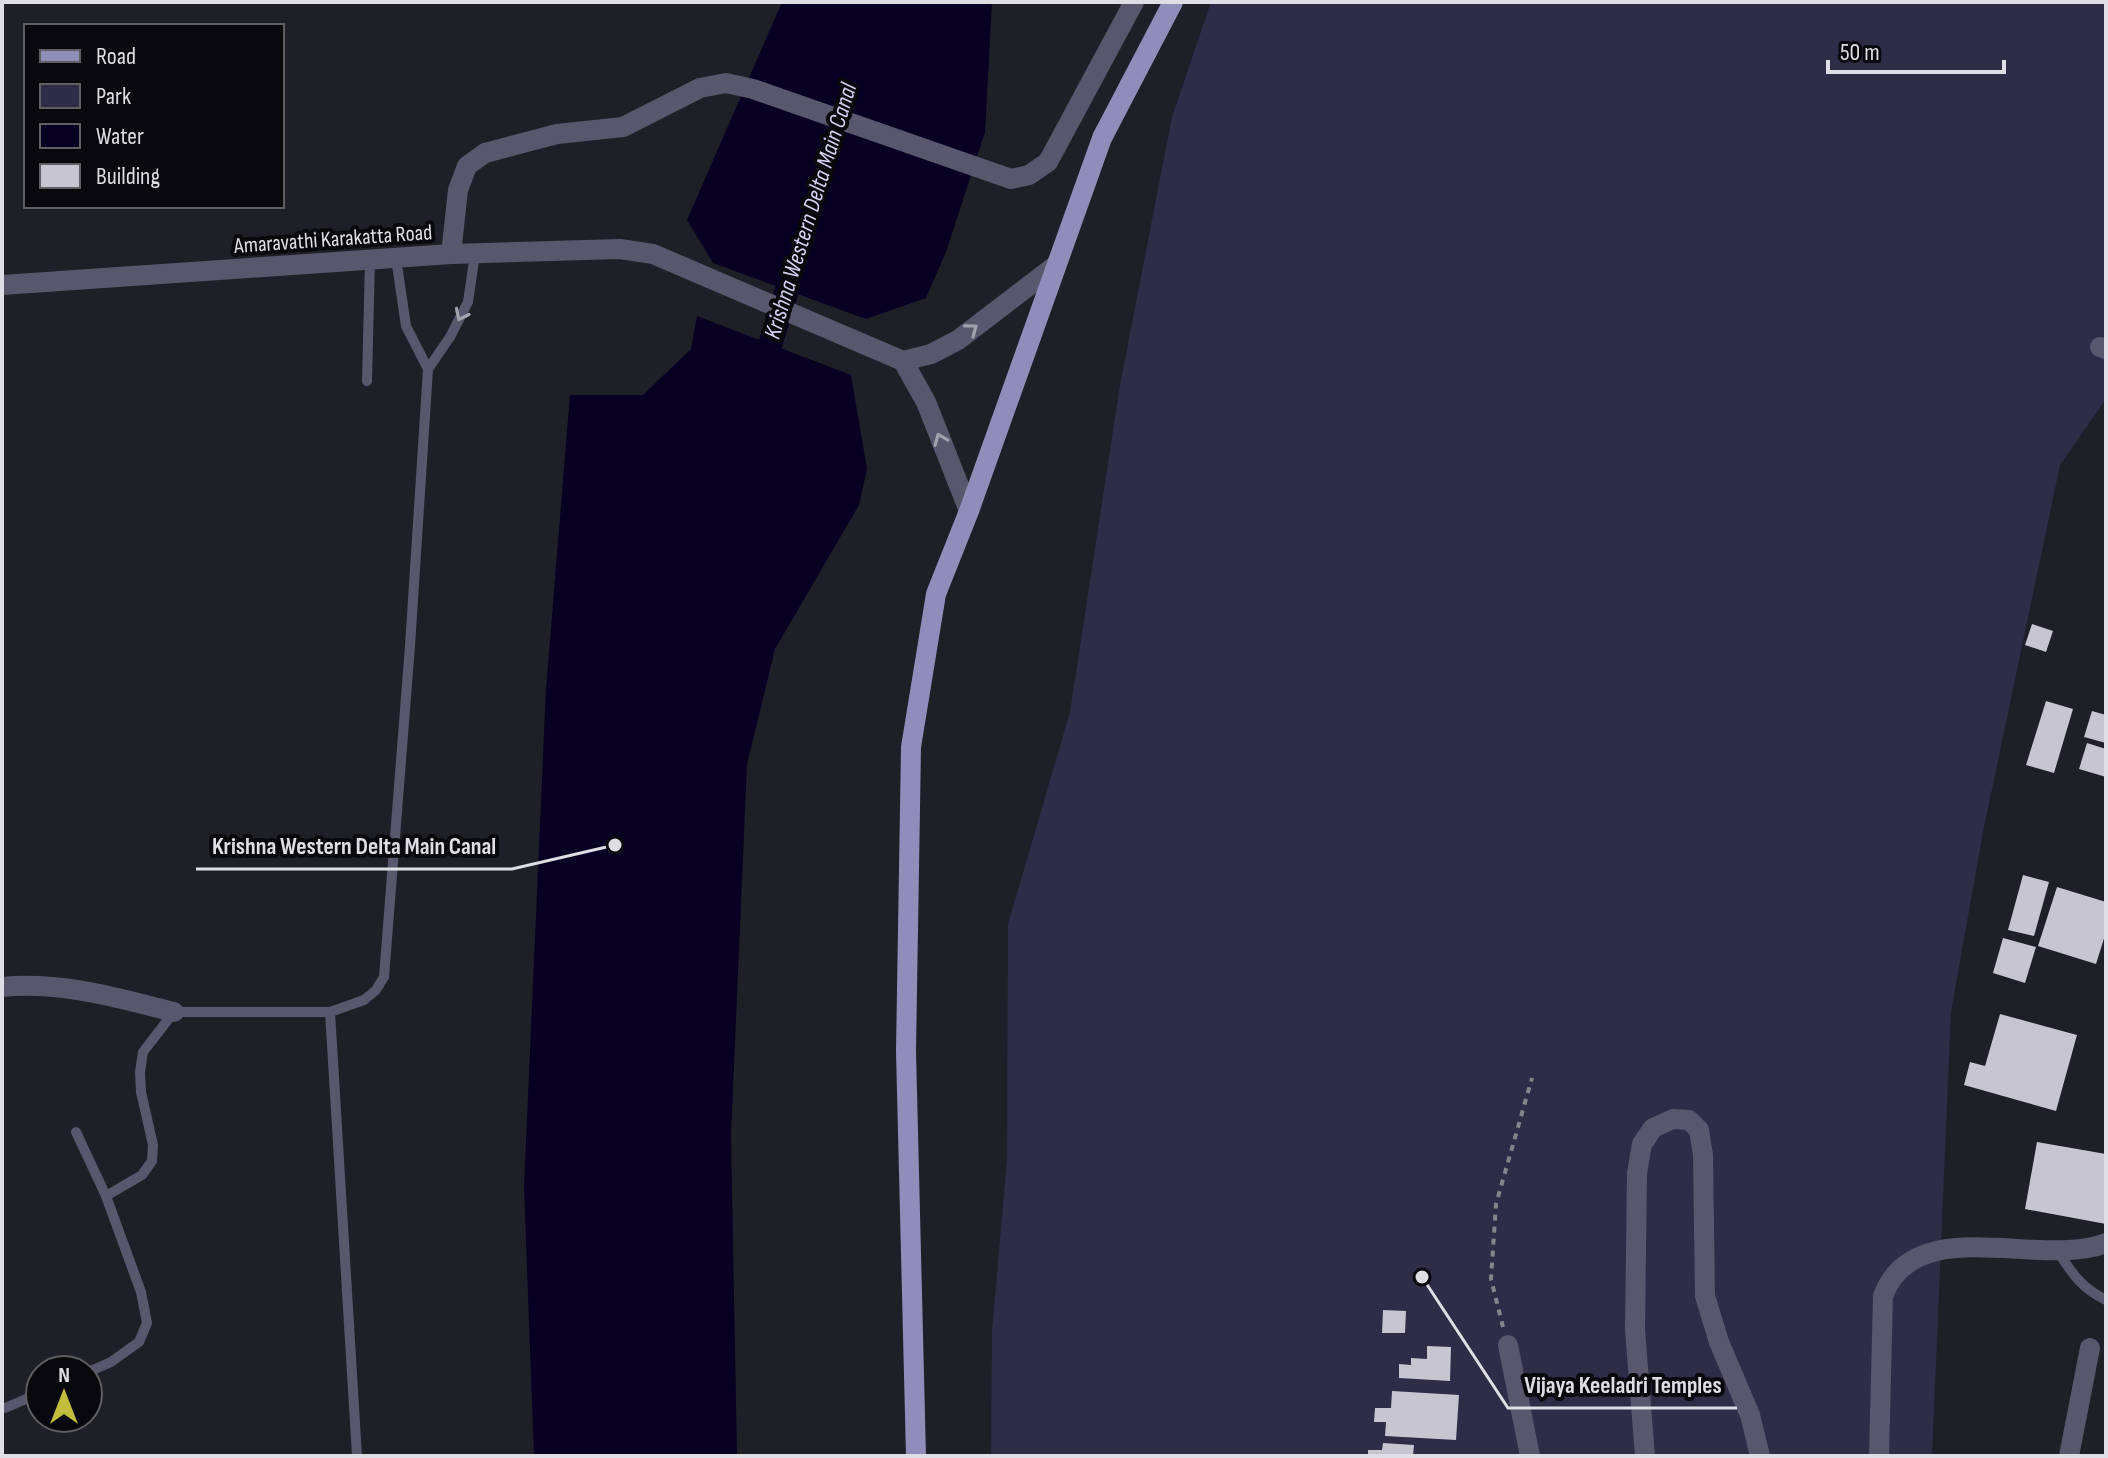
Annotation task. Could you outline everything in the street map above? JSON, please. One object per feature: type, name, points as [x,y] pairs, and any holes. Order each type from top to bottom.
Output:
[{"type":"main road","points":[[916,1456],[906,1051],[911,747],[936,594],[969,511],[1102,138],[1173,2]]},
{"type":"street","name":"Amaravathi Karakatta Road","points":[[2,285],[451,254],[458,190],[467,166],[485,153],[557,134],[611,130],[634,122],[700,88],[726,83],[753,89],[1011,179],[1029,175],[1048,162],[1134,2]]},
{"type":"street","points":[[451,254],[620,249],[653,254],[893,358],[931,354],[958,340],[1056,265]]},
{"type":"street","points":[[893,358],[926,402],[969,511]]},
{"type":"street","points":[[2,987],[22,985],[89,991],[174,1012]]},
{"type":"street","points":[[1645,1456],[1635,1330],[1637,1173],[1642,1144],[1653,1128],[1673,1119],[1689,1120],[1699,1130],[1704,1170],[1705,1296],[1719,1342],[1750,1415],[1760,1456]]},
{"type":"street","points":[[1879,1456],[1883,1296],[1889,1280],[1911,1260],[1934,1252],[1976,1246],[2059,1253],[2092,1249],[2106,1243]]},
{"type":"street","points":[[1508,1345],[1530,1456]]},
{"type":"street","points":[[2069,1456],[2090,1348]]},
{"type":"lane","points":[[106,1196],[142,1175],[152,1161],[153,1145],[141,1092],[143,1052],[174,1012],[330,1012],[364,1000],[376,990],[384,977],[428,369],[450,337],[468,302],[475,254]]},
{"type":"lane","points":[[396,258],[406,326],[428,369]]},
{"type":"lane","points":[[367,381],[370,260]]},
{"type":"lane","points":[[330,1012],[357,1456]]},
{"type":"lane","points":[[76,1132],[106,1196],[141,1292],[147,1323],[139,1342],[104,1365]]},
{"type":"lane","points":[[2059,1253],[2076,1279],[2088,1291],[2106,1300]]},
{"type":"lane","points":[[5,1408],[24,1400]]},
{"type":"path","points":[[1508,1345],[1491,1279],[1496,1204],[1532,1078]]},
{"type":"green space","points":[[1211,2],[2106,2],[2106,399],[2060,465],[1983,832],[1951,1012],[1932,1456],[991,1456],[992,1332],[1007,1159],[1008,924],[1070,712],[1120,385],[1172,117]]},
{"type":"water","points":[[782,2],[992,2],[985,132],[946,252],[926,298],[866,319],[713,263],[687,220]]},
{"type":"water","points":[[697,316],[851,375],[867,469],[859,505],[775,649],[747,764],[731,1135],[737,1456],[534,1456],[524,1187],[546,689],[570,395],[643,395],[691,349]]},
{"type":"building","points":[[2032,624],[2053,631],[2046,652],[2025,645]]},
{"type":"building","points":[[2046,701],[2073,709],[2054,773],[2026,765]]},
{"type":"building","points":[[2092,711],[2106,715],[2106,743],[2084,737]]},
{"type":"building","points":[[2087,743],[2106,749],[2106,777],[2079,769]]},
{"type":"building","points":[[2023,875],[2049,882],[2034,936],[2008,930]]},
{"type":"building","points":[[2057,887],[2106,902],[2106,932],[2096,964],[2038,946]]},
{"type":"building","points":[[2003,938],[2036,947],[2025,983],[1993,973]]},
{"type":"building","points":[[2000,1014],[2077,1035],[2056,1111],[1964,1085],[1970,1062],[1985,1066]]},
{"type":"building","points":[[2037,1142],[2106,1154],[2106,1224],[2025,1209]]},
{"type":"building","points":[[1383,1310],[1406,1311],[1405,1333],[1382,1333]]},
{"type":"building","points":[[1427,1346],[1451,1347],[1450,1381],[1399,1378],[1399,1364],[1411,1365],[1411,1358],[1427,1359]]},
{"type":"building","points":[[1392,1391],[1459,1395],[1456,1440],[1385,1436],[1386,1422],[1374,1422],[1375,1408],[1391,1408]]},
{"type":"building","points":[[1383,1443],[1414,1445],[1413,1456],[1368,1456],[1368,1450],[1382,1450]]},
{"type":"waterway","name":"Krishna Western Delta Main Canal","points":[[761,374],[796,261]]},
{"type":"place","name":"Krishna Western Delta Main Canal","points":[[615,845]]},
{"type":"place","name":"Vijaya Keeladri Temples","points":[[1422,1277]]}]
